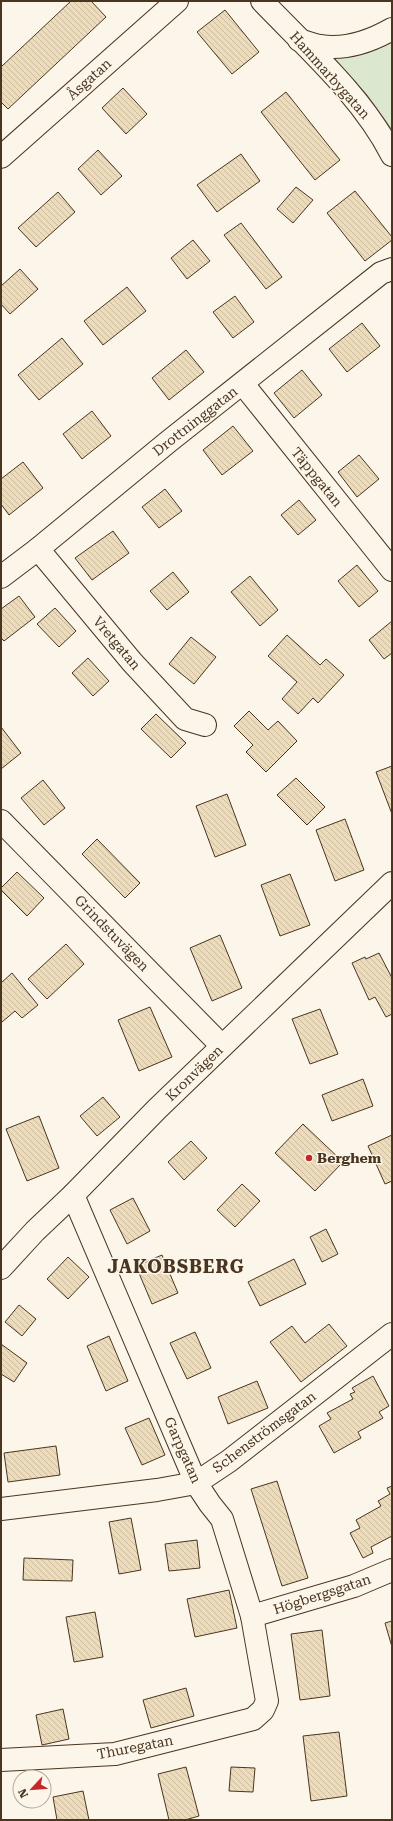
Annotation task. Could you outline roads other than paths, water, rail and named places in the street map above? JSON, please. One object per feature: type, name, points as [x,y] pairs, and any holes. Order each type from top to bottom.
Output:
[{"type":"street","name":"Åsgatan","points":[[1,158],[177,1]]},
{"type":"street","name":"Hammarbygatan","points":[[262,1],[350,93],[381,132],[392,155]]},
{"type":"street","points":[[299,40],[321,46],[364,43],[392,28]]},
{"type":"street","name":"Drottninggatan","points":[[1,577],[38,549],[168,442],[381,273],[392,269]]},
{"type":"street","name":"Täppgatan","points":[[243,384],[392,570]]},
{"type":"street","name":"Vretgatan","points":[[38,549],[132,662],[185,719],[205,725]]},
{"type":"street","name":"Grindstuvägen","points":[[4,830],[101,922],[222,1046]]},
{"type":"street","name":"Kronvägen","points":[[1,1268],[35,1231],[222,1046],[392,883]]},
{"type":"street","name":"Garpgatan","points":[[73,1195],[196,1482],[222,1519],[252,1616],[267,1701],[263,1710]]},
{"type":"street","name":"Schenströmsgatan","points":[[1,1508],[157,1490],[196,1482],[228,1461],[392,1334]]},
{"type":"street","name":"Högbergsgatan","points":[[252,1616],[354,1586],[392,1570]]},
{"type":"street","name":"Thuregatan","points":[[1,1760],[115,1754],[253,1719],[263,1710]]},
{"type":"place","name":"Berghem","points":[[309,1158]]},
{"type":"district","name":"JAKOBSBERG","points":[[176,1266]]}]
